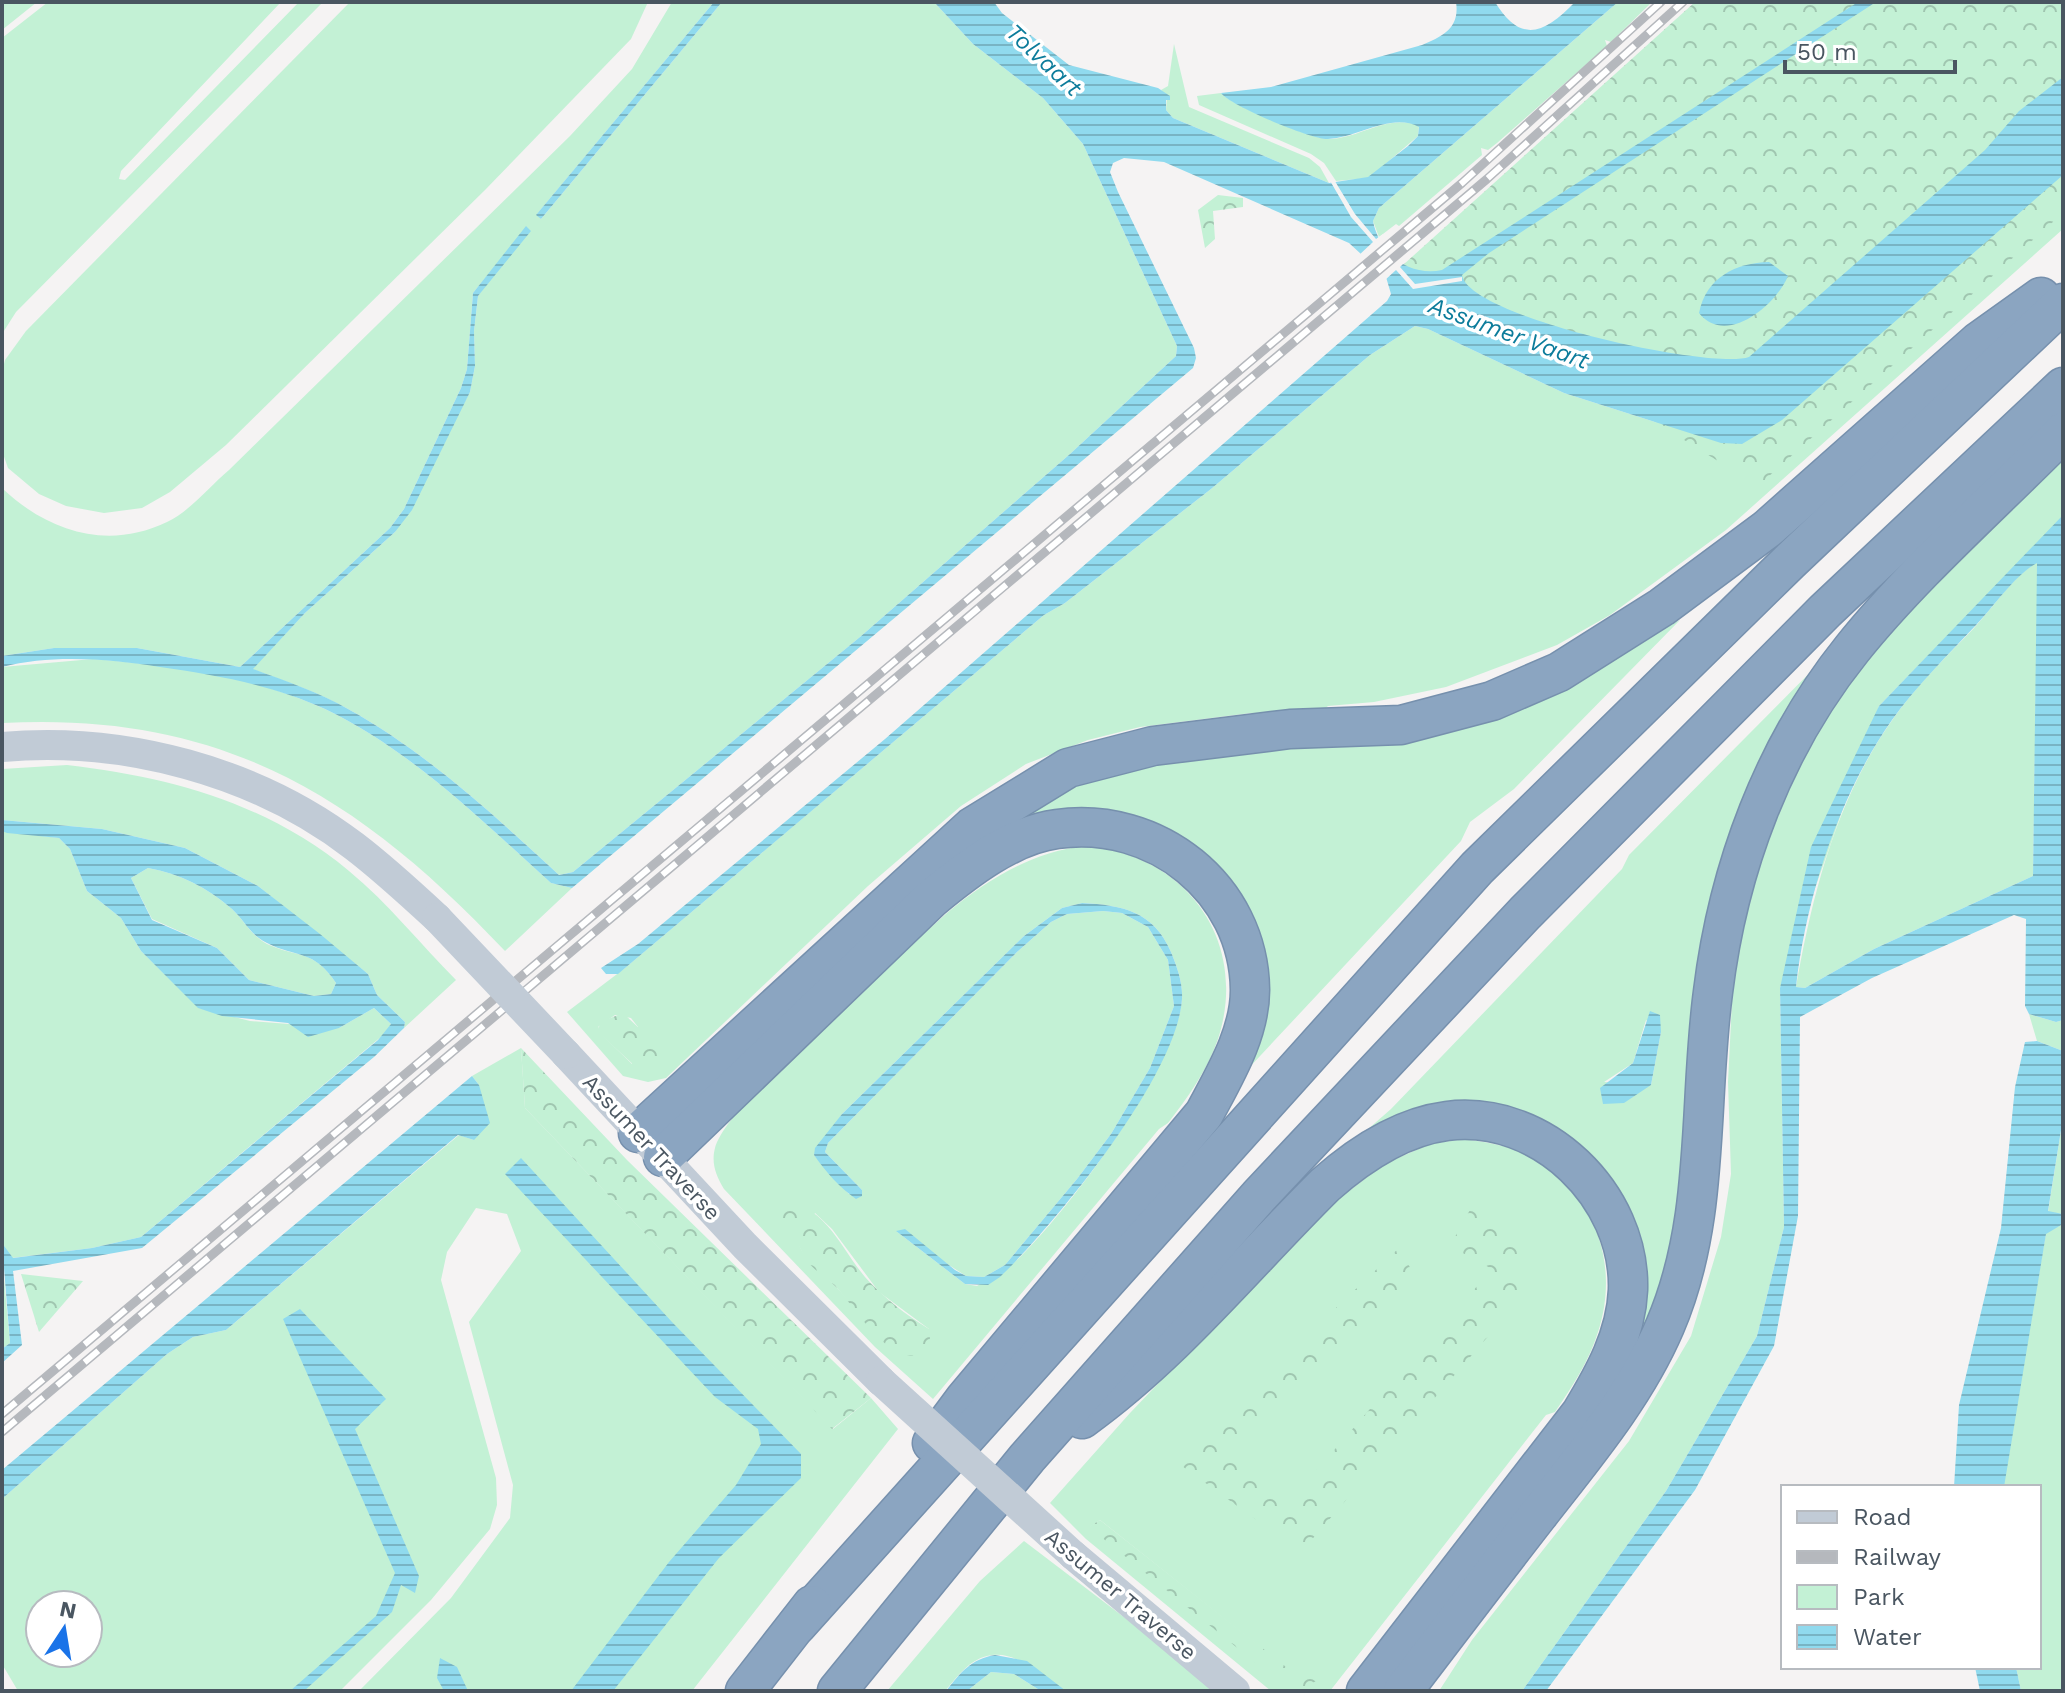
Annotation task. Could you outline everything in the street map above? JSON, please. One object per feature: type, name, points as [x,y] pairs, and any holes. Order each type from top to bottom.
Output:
[{"type":"highway","points":[[651,1145],[972,827],[1068,768],[1153,746],[1290,729],[1401,725],[1492,701],[1559,672],[1662,607],[1767,529],[1978,342],[2063,281]]},
{"type":"highway","points":[[797,1625],[1477,868],[1778,572],[2063,303]]},
{"type":"highway","points":[[837,1691],[1027,1458],[1259,1196],[1525,913],[1825,611],[2063,387]]},
{"type":"highway","points":[[1403,1691],[1581,1460],[1643,1370],[1664,1327],[1683,1278],[1695,1225],[1710,1014],[1720,932],[1746,843],[1774,773],[1852,649],[2063,432]]},
{"type":"highway","points":[[651,1145],[931,899],[979,863],[1054,829],[1100,827],[1146,837],[1183,858],[1220,895],[1242,941],[1250,990],[1242,1033],[1228,1070],[1204,1114],[964,1400],[745,1691]]},
{"type":"highway","points":[[1027,1458],[1129,1386],[1325,1185],[1352,1161],[1388,1140],[1419,1127],[1472,1120],[1529,1134],[1565,1156],[1600,1193],[1613,1216],[1627,1264],[1628,1292],[1622,1329],[1609,1367],[1581,1413],[1366,1691]]},
{"type":"main road","name":"Assumer Traverse","points":[[6,747],[82,745],[183,761],[283,802],[352,844],[437,918],[745,1246],[881,1381],[1073,1555],[1235,1691]]},
{"type":"green space","points":[[2,2],[37,2],[2,30]]},
{"type":"green space","points":[[48,2],[281,2],[121,171],[119,179],[125,180],[299,2],[323,2],[16,312],[2,334],[2,38]]},
{"type":"green space","points":[[350,2],[648,2],[631,39],[485,190],[226,445],[170,492],[142,508],[104,513],[66,506],[39,494],[8,468],[2,451],[2,372],[5,360],[26,331]]},
{"type":"green space","points":[[672,2],[714,2],[537,214],[541,219],[722,2],[934,2],[973,44],[1043,98],[1083,144],[1177,346],[1176,356],[1070,454],[860,637],[573,872],[559,875],[458,786],[377,726],[325,697],[252,669],[305,613],[395,532],[470,392],[475,366],[474,331],[478,296],[527,227],[473,293],[467,369],[461,388],[404,509],[390,528],[240,667],[137,648],[54,648],[2,656],[2,488],[38,516],[79,532],[100,535],[145,531],[183,512],[570,136],[632,69]]},
{"type":"green space","points":[[1618,2],[1652,2],[1611,42],[1605,40],[1607,46],[1497,143],[1488,150],[1481,148],[1482,155],[1399,226],[1396,224],[1379,237],[1373,221],[1379,208]]},
{"type":"green space","points":[[1695,2],[2063,2],[2063,213],[1758,486],[1403,265]]},
{"type":"green space","points":[[1174,44],[1189,107],[1309,158],[1320,167],[1329,183],[1173,118],[1166,110],[1167,96],[1161,90],[1168,86]]},
{"type":"green space","points":[[1221,93],[1255,113],[1320,138],[1340,138],[1396,123],[1419,126],[1418,136],[1369,178],[1336,181],[1324,163],[1311,154],[1199,105],[1197,96]]},
{"type":"green space","points":[[2063,175],[2063,229],[1726,530],[1610,615],[1557,645],[1446,687],[1374,702],[1328,706],[1319,714],[1270,718],[1251,713],[1140,727],[1088,740],[1026,764],[961,806],[868,886],[666,1078],[648,1082],[623,1076],[567,1012],[625,968],[1044,615],[1065,603],[1211,489],[1370,355],[1415,326],[1428,329],[1564,393],[1721,443]],"holes":[[[615,1015],[631,1018],[638,1027],[632,1064],[601,1034],[598,1027]]]},
{"type":"green space","points":[[1218,195],[1243,198],[1243,207],[1213,211],[1215,239],[1205,248],[1198,210]]},
{"type":"green space","points":[[2063,451],[2063,517],[1879,706],[1780,988],[1784,1227],[1757,1336],[1666,1491],[1522,1691],[1439,1691],[1472,1640],[1629,1441],[1691,1336],[1721,1237],[1731,1174],[1728,1082],[1734,961],[1758,854],[1788,776],[1859,665],[1934,581]]},
{"type":"green space","points":[[2038,562],[2033,876],[1874,949],[1805,988],[1796,987],[1810,917],[1830,848],[1856,781],[1873,749],[1921,683],[2012,583]]},
{"type":"green space","points":[[1680,620],[1514,789],[1470,822],[1461,841],[1231,1087],[1257,1036],[1196,848],[1166,828],[1134,815],[1101,808],[1034,813],[1008,822],[1073,780],[1558,687]]},
{"type":"green space","points":[[1859,623],[1770,755],[1680,1250],[1631,1357],[1642,1312],[1555,1130],[1351,1144],[1391,1109],[1622,869],[1629,855]],"holes":[[[1646,1020],[1661,1032],[1651,1085],[1604,1082],[1633,1063]]]},
{"type":"green space","points":[[93,659],[241,680],[325,709],[416,765],[551,883],[572,888],[505,951],[396,848],[339,808],[281,774],[219,749],[152,732],[81,723],[2,723],[2,667]]},
{"type":"green space","points":[[67,765],[180,786],[216,797],[285,827],[318,847],[363,883],[456,980],[404,1028],[405,1022],[377,995],[368,974],[258,886],[185,848],[102,829],[2,820],[2,769]]},
{"type":"green space","points":[[2,831],[59,838],[70,849],[87,891],[121,918],[141,951],[199,1008],[250,1021],[339,1028],[374,1008],[391,1024],[388,1031],[141,1237],[92,1248],[12,1258],[2,1243]]},
{"type":"green space","points":[[1084,846],[1120,852],[1152,865],[1179,884],[1201,908],[1216,936],[1225,968],[1226,1003],[1218,1039],[1203,1073],[1168,1123],[1159,1129],[933,1399],[875,1347],[724,1189],[715,1169],[715,1148],[727,1126],[782,1063],[947,913],[1011,869],[1065,849]],"holes":[[[1082,903],[1136,913],[1164,938],[1182,987],[1176,1027],[1142,1097],[1067,1205],[1012,1264],[977,1286],[965,1284],[896,1231],[966,1276],[984,1277],[1005,1265],[1077,1179],[1111,1134],[1150,1068],[1174,1006],[1168,960],[1148,927],[1122,913],[1103,911],[1067,914],[1051,922],[1017,952],[828,1143],[825,1152],[862,1190],[849,1194],[814,1155],[842,1114],[1024,936],[1062,908]],[[815,1213],[832,1229],[879,1292],[929,1329],[890,1346],[876,1332],[811,1263],[799,1245]]]},
{"type":"green space","points":[[148,868],[203,888],[232,909],[267,944],[312,959],[336,983],[331,994],[314,996],[249,980],[217,948],[152,919],[131,878]]},
{"type":"green space","points":[[623,1013],[660,1048],[664,1061],[651,1069],[637,1068],[600,1034],[598,1028],[603,1021]]},
{"type":"green space","points":[[2029,1014],[2056,1022],[2063,1020],[2063,1051],[2037,1041]]},
{"type":"green space","points":[[521,1048],[525,1108],[833,1429],[871,1398],[898,1429],[692,1691],[359,1691],[451,1598],[510,1518],[513,1485],[469,1322],[521,1251],[507,1214],[476,1208],[447,1252],[441,1280],[496,1478],[497,1505],[490,1529],[431,1600],[340,1691],[18,1691],[2,1664],[2,1499],[167,1354],[193,1337],[226,1330],[459,1135],[474,1140],[479,1085],[472,1076]]},
{"type":"green space","points":[[521,1048],[627,1160],[871,1398],[832,1429],[525,1108]]},
{"type":"green space","points":[[2063,1118],[2063,1214],[2048,1212]]},
{"type":"green space","points":[[1463,1139],[1496,1144],[1528,1155],[1551,1169],[1570,1187],[1585,1207],[1603,1254],[1606,1279],[1598,1332],[1585,1363],[1555,1412],[1546,1415],[1330,1691],[1271,1691],[1086,1539],[1050,1503],[1130,1413],[1322,1212],[1384,1164],[1430,1144]],"holes":[[[1100,1520],[1295,1675],[1090,1527]]]},
{"type":"green space","points":[[779,1201],[808,1209],[830,1228],[865,1277],[895,1305],[929,1329],[931,1351],[916,1356],[902,1354],[877,1336],[835,1286],[807,1261],[794,1240],[762,1210],[767,1204]]},
{"type":"green space","points":[[1471,1208],[1520,1249],[1517,1303],[1301,1552],[1175,1461],[1400,1247],[1416,1280],[1231,1459],[1288,1503],[1492,1269],[1450,1246]]},
{"type":"green space","points":[[2063,1224],[2063,1691],[2021,1691],[2016,1669],[2041,1669],[2041,1485],[2004,1485],[2004,1475],[2046,1233]]},
{"type":"green space","points":[[2,1256],[10,1343],[2,1349]]},
{"type":"green space","points":[[21,1274],[83,1281],[39,1332]]},
{"type":"green space","points":[[1100,1520],[1295,1674],[1311,1672],[1319,1680],[1300,1688],[1274,1678],[1089,1527]]},
{"type":"green space","points":[[1024,1541],[1221,1691],[1062,1689],[1021,1661],[992,1655],[971,1663],[945,1691],[887,1691],[980,1581]]},
{"type":"green space","points":[[991,1672],[1014,1674],[1041,1691],[967,1691]]},
{"type":"water","points":[[714,2],[722,2],[541,219],[536,215]]},
{"type":"water","points":[[934,2],[994,2],[1002,13],[1069,65],[1158,88],[1170,96],[1170,100],[1166,100],[1166,110],[1173,118],[1329,183],[1368,177],[1408,146],[1418,136],[1419,127],[1397,122],[1339,138],[1319,138],[1254,113],[1221,93],[1271,87],[1422,45],[1453,25],[1456,2],[1495,2],[1514,24],[1534,30],[1554,21],[1575,2],[1618,2],[1379,208],[1373,221],[1376,233],[1389,253],[1408,266],[1430,271],[1442,270],[1858,2],[1876,2],[1489,253],[1462,275],[1474,291],[1545,323],[1593,337],[1689,356],[1749,357],[1985,150],[2019,111],[2063,77],[2063,175],[1782,420],[1742,444],[1721,443],[1564,393],[1428,329],[1415,326],[1370,355],[1211,489],[1065,603],[1044,615],[618,974],[606,974],[601,968],[638,944],[885,739],[1387,301],[1391,294],[1386,277],[1349,243],[1164,162],[1124,158],[1113,163],[1110,172],[1118,192],[1194,348],[1196,358],[1193,368],[572,888],[551,883],[416,765],[357,726],[305,701],[223,677],[121,662],[61,659],[2,667],[2,656],[54,648],[137,648],[240,667],[390,528],[404,509],[461,388],[467,369],[473,293],[526,226],[531,231],[478,296],[474,331],[475,366],[470,392],[412,510],[395,532],[305,613],[253,669],[325,697],[377,726],[458,786],[559,875],[573,872],[860,637],[1070,454],[1176,356],[1177,346],[1083,144],[1043,98],[973,44]]},
{"type":"water","points":[[1769,262],[1788,276],[1773,299],[1762,309],[1736,324],[1723,326],[1710,322],[1699,313],[1708,290],[1724,274],[1745,265]]},
{"type":"water","points":[[2063,515],[2063,1020],[2056,1022],[2029,1014],[2025,1006],[2026,919],[2014,915],[1872,978],[1800,1017],[1798,1216],[1774,1346],[1695,1490],[1546,1691],[1522,1691],[1666,1491],[1757,1336],[1784,1227],[1780,988],[1811,847],[1879,706]],"holes":[[[2037,563],[2033,876],[1874,949],[1805,988],[1796,987],[1808,918],[1828,848],[1873,749],[1922,682],[2013,583]]]},
{"type":"water","points":[[2,820],[102,829],[185,848],[258,886],[320,934],[368,974],[377,995],[405,1022],[404,1028],[374,1057],[142,1248],[13,1271],[22,1345],[2,1363],[2,1349],[10,1343],[2,1243],[13,1258],[92,1248],[141,1237],[378,1040],[391,1024],[374,1008],[339,1028],[308,1037],[288,1023],[222,1016],[198,1008],[141,951],[121,918],[87,891],[70,849],[59,838],[2,831]],"holes":[[[148,868],[193,882],[213,894],[261,940],[312,959],[336,983],[331,994],[314,996],[249,980],[217,948],[152,920],[131,878]]]},
{"type":"water","points":[[1082,903],[1136,913],[1164,938],[1182,987],[1175,1031],[1137,1107],[1051,1222],[1000,1277],[988,1285],[965,1284],[896,1231],[905,1229],[966,1276],[984,1277],[1005,1265],[1077,1179],[1111,1134],[1150,1068],[1174,1006],[1168,960],[1148,927],[1122,913],[1067,914],[1051,922],[1017,952],[828,1143],[825,1152],[862,1190],[862,1196],[856,1199],[828,1173],[814,1155],[815,1148],[842,1114],[1024,936],[1062,908]]},
{"type":"water","points":[[1650,1011],[1660,1015],[1661,1032],[1651,1085],[1624,1103],[1603,1104],[1600,1088],[1633,1063]]},
{"type":"water","points":[[2037,1041],[2063,1051],[2063,1118],[2048,1211],[2063,1214],[2063,1224],[2046,1234],[2004,1485],[1954,1485],[1959,1405],[2001,1228],[2015,1087],[2025,1042]]},
{"type":"water","points":[[472,1076],[479,1085],[490,1123],[474,1140],[458,1135],[226,1330],[193,1337],[167,1354],[2,1499],[2,1470]]},
{"type":"water","points":[[521,1158],[672,1322],[801,1454],[801,1478],[719,1558],[613,1691],[571,1691],[669,1562],[736,1485],[761,1444],[758,1429],[715,1397],[505,1174]]},
{"type":"water","points":[[300,1309],[386,1399],[355,1429],[419,1576],[415,1593],[401,1585],[392,1612],[304,1691],[290,1691],[376,1616],[395,1573],[283,1319]]},
{"type":"water","points":[[995,1655],[1027,1661],[1066,1691],[1041,1691],[1014,1674],[991,1672],[967,1691],[946,1691],[967,1667]]},
{"type":"water","points":[[440,1658],[457,1667],[468,1691],[444,1691],[437,1678]]},
{"type":"water","points":[[1975,1669],[2016,1669],[2021,1691],[1980,1691]]},
{"type":"pier","points":[[1333,178],[1355,214],[1376,239],[1383,234],[1405,262],[1400,267],[1415,284],[1462,277],[1462,281],[1413,289],[1396,270],[1384,281],[1358,256],[1373,242],[1351,217],[1329,179]]},
{"type":"railway","points":[[2,1414],[1462,183],[1661,2]]},
{"type":"railway","points":[[2,1432],[1487,179],[1683,2]]},
{"type":"water label","name":"Tolvaart","points":[[1044,60]]},
{"type":"water label","name":"Assumer Vaart","points":[[1509,333]]}]
